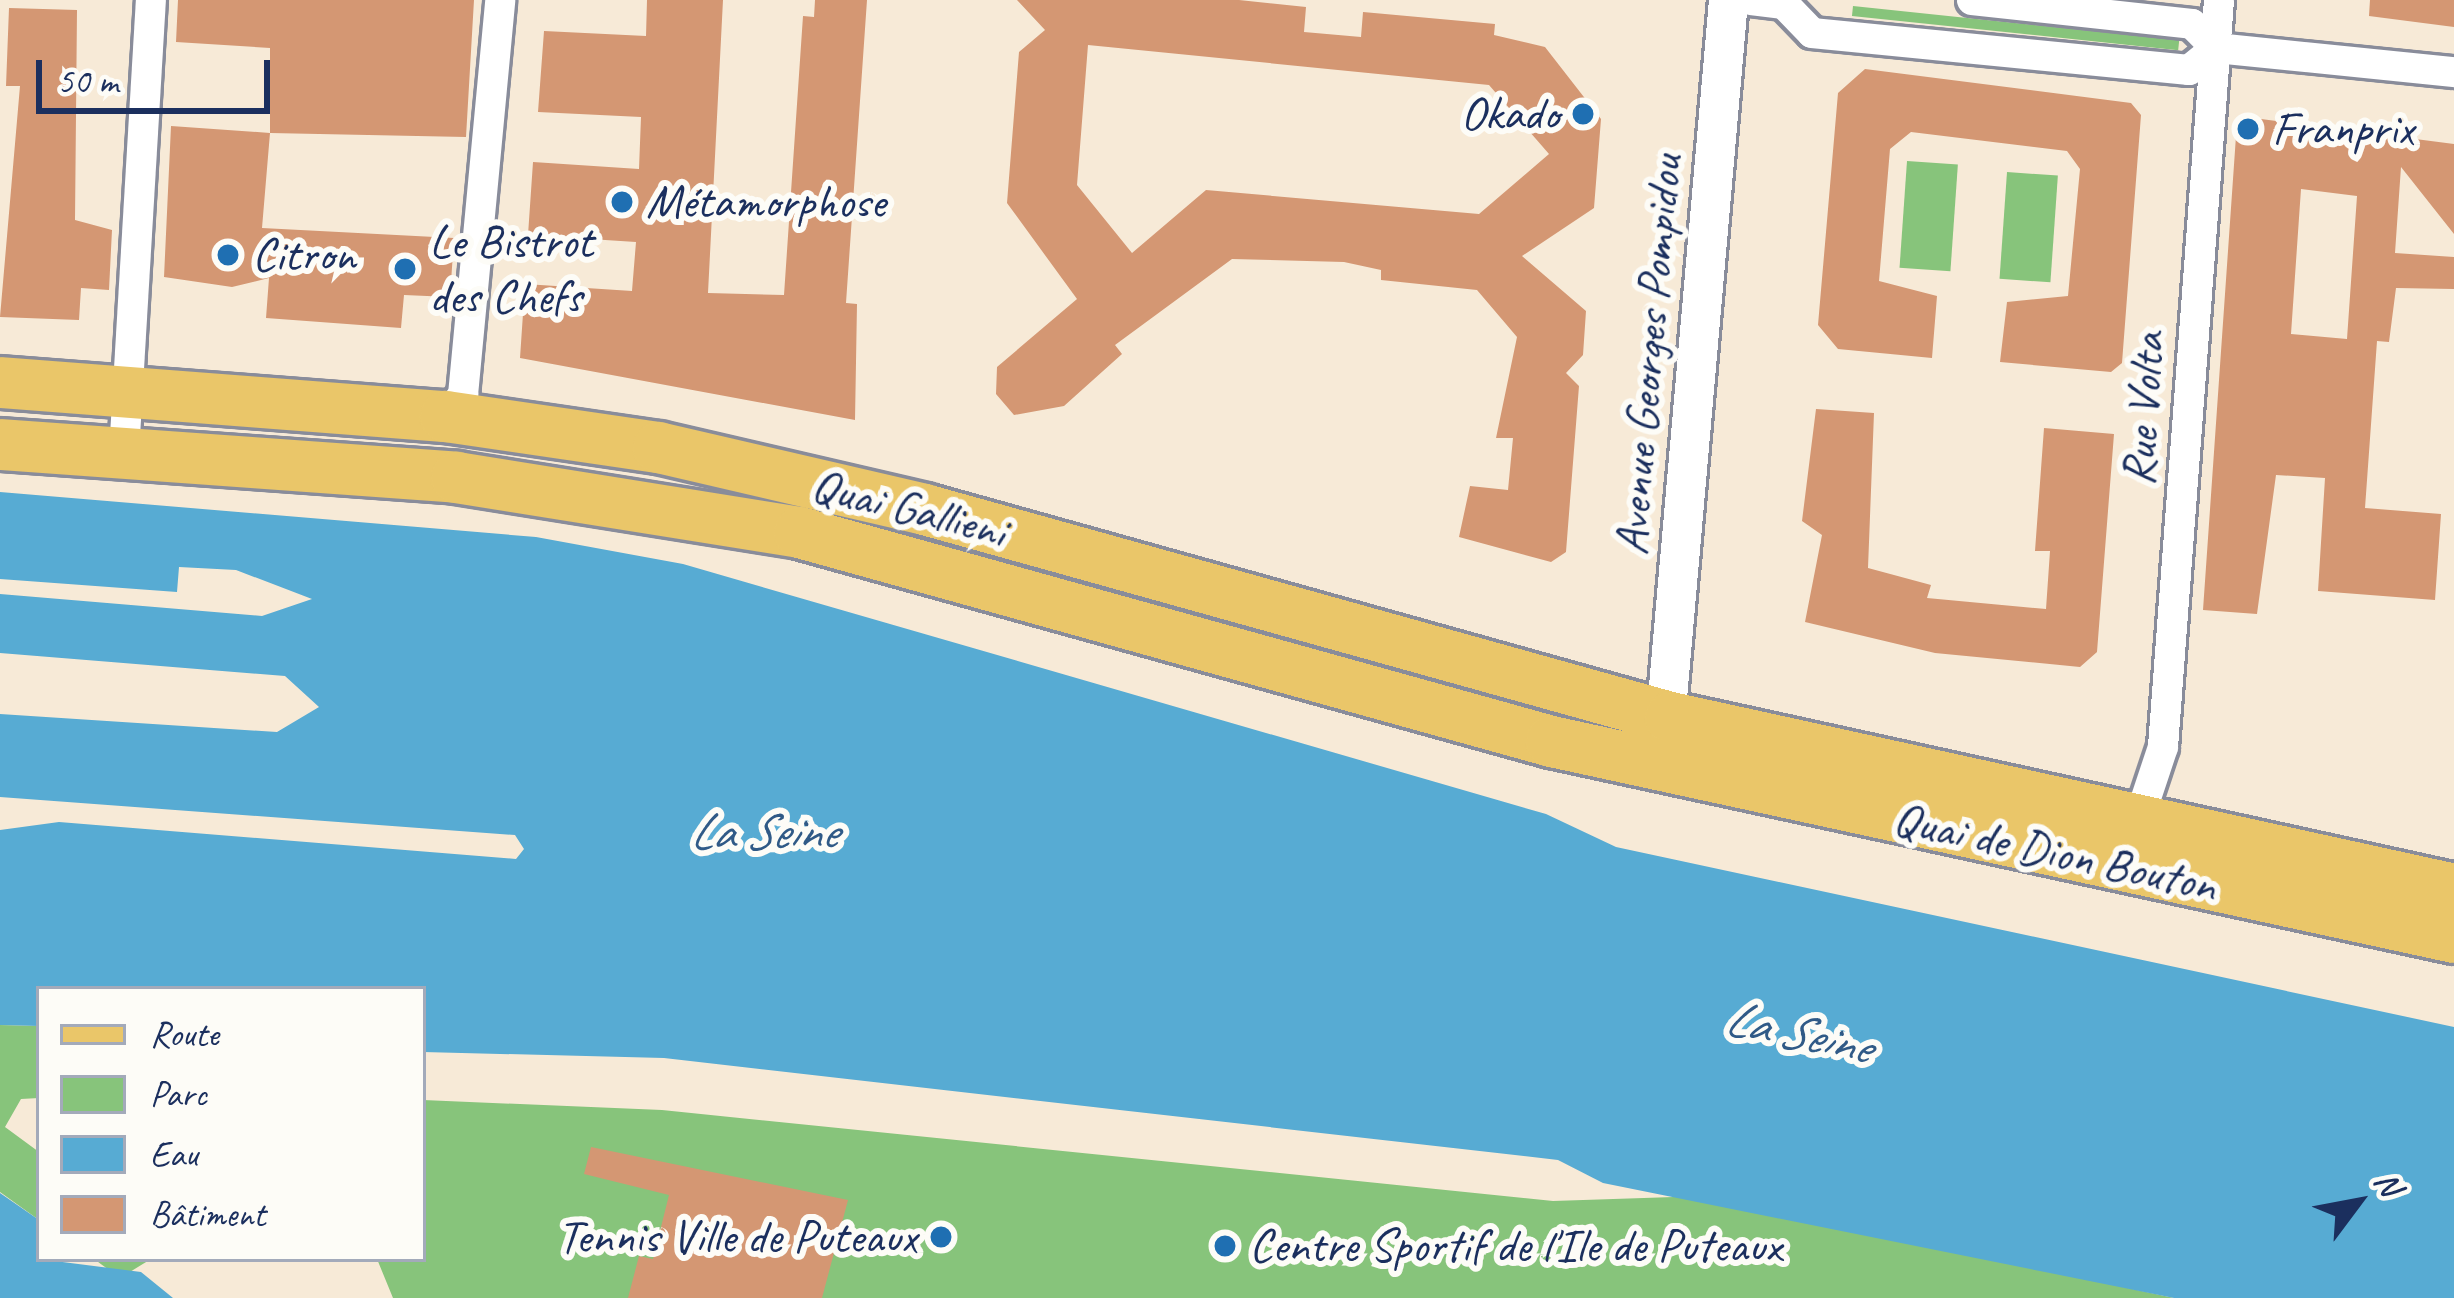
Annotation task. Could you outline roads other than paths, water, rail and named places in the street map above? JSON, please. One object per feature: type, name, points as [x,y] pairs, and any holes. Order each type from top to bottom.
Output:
[{"type":"main road","name":"Quai Gallieni","points":[[0,382],[445,416],[658,447],[924,509],[1663,742]]},
{"type":"main road","name":"Quai Gallieni","points":[[0,444],[456,477],[799,532],[1663,742]]},
{"type":"main road","name":"Quai de Dion Bouton","points":[[1663,742],[2139,819],[2454,889]]},
{"type":"main road","name":"Quai de Dion Bouton","points":[[1663,742],[2454,937]]},
{"type":"street","points":[[124,453],[151,0]]},
{"type":"street","points":[[445,416],[463,395],[500,0]]},
{"type":"street","name":"Avenue Georges Pompidou","points":[[1663,742],[1728,0]]},
{"type":"street","points":[[1750,0],[1785,2],[1812,33],[2188,70],[2216,48]]},
{"type":"street","points":[[1972,0],[2192,24],[2216,48],[2454,73]]},
{"type":"street","name":"Rue Volta","points":[[2139,819],[2163,747],[2219,0]]},
{"type":"water","name":"La Seine","points":[[0,492],[536,537],[683,564],[1546,814],[1616,847],[2454,1027],[2454,1298],[2174,1298],[1603,1183],[1558,1160],[664,1058],[426,1052],[426,986],[36,986],[36,1026],[0,1025],[0,830],[59,822],[516,859],[524,849],[515,835],[0,797],[0,714],[277,732],[319,707],[285,676],[0,653],[0,594],[262,616],[312,599],[236,570],[179,567],[177,592],[0,579]]},
{"type":"water","points":[[0,1193],[36,1218],[36,1262],[141,1272],[173,1298],[0,1298]]},
{"type":"place","name":"Okado","points":[[1583,114]]},
{"type":"place","name":"Franprix","points":[[2248,129]]},
{"type":"place","name":"Métamorphose","points":[[622,202]]},
{"type":"place","name":"Citron","points":[[228,255]]},
{"type":"place","name":"Le Bistrot des Chefs","points":[[405,269]]},
{"type":"place","name":"Tennis Ville de Puteaux","points":[[941,1237]]},
{"type":"place","name":"Centre Sportif de l'Ile de Puteaux","points":[[1225,1246]]}]
